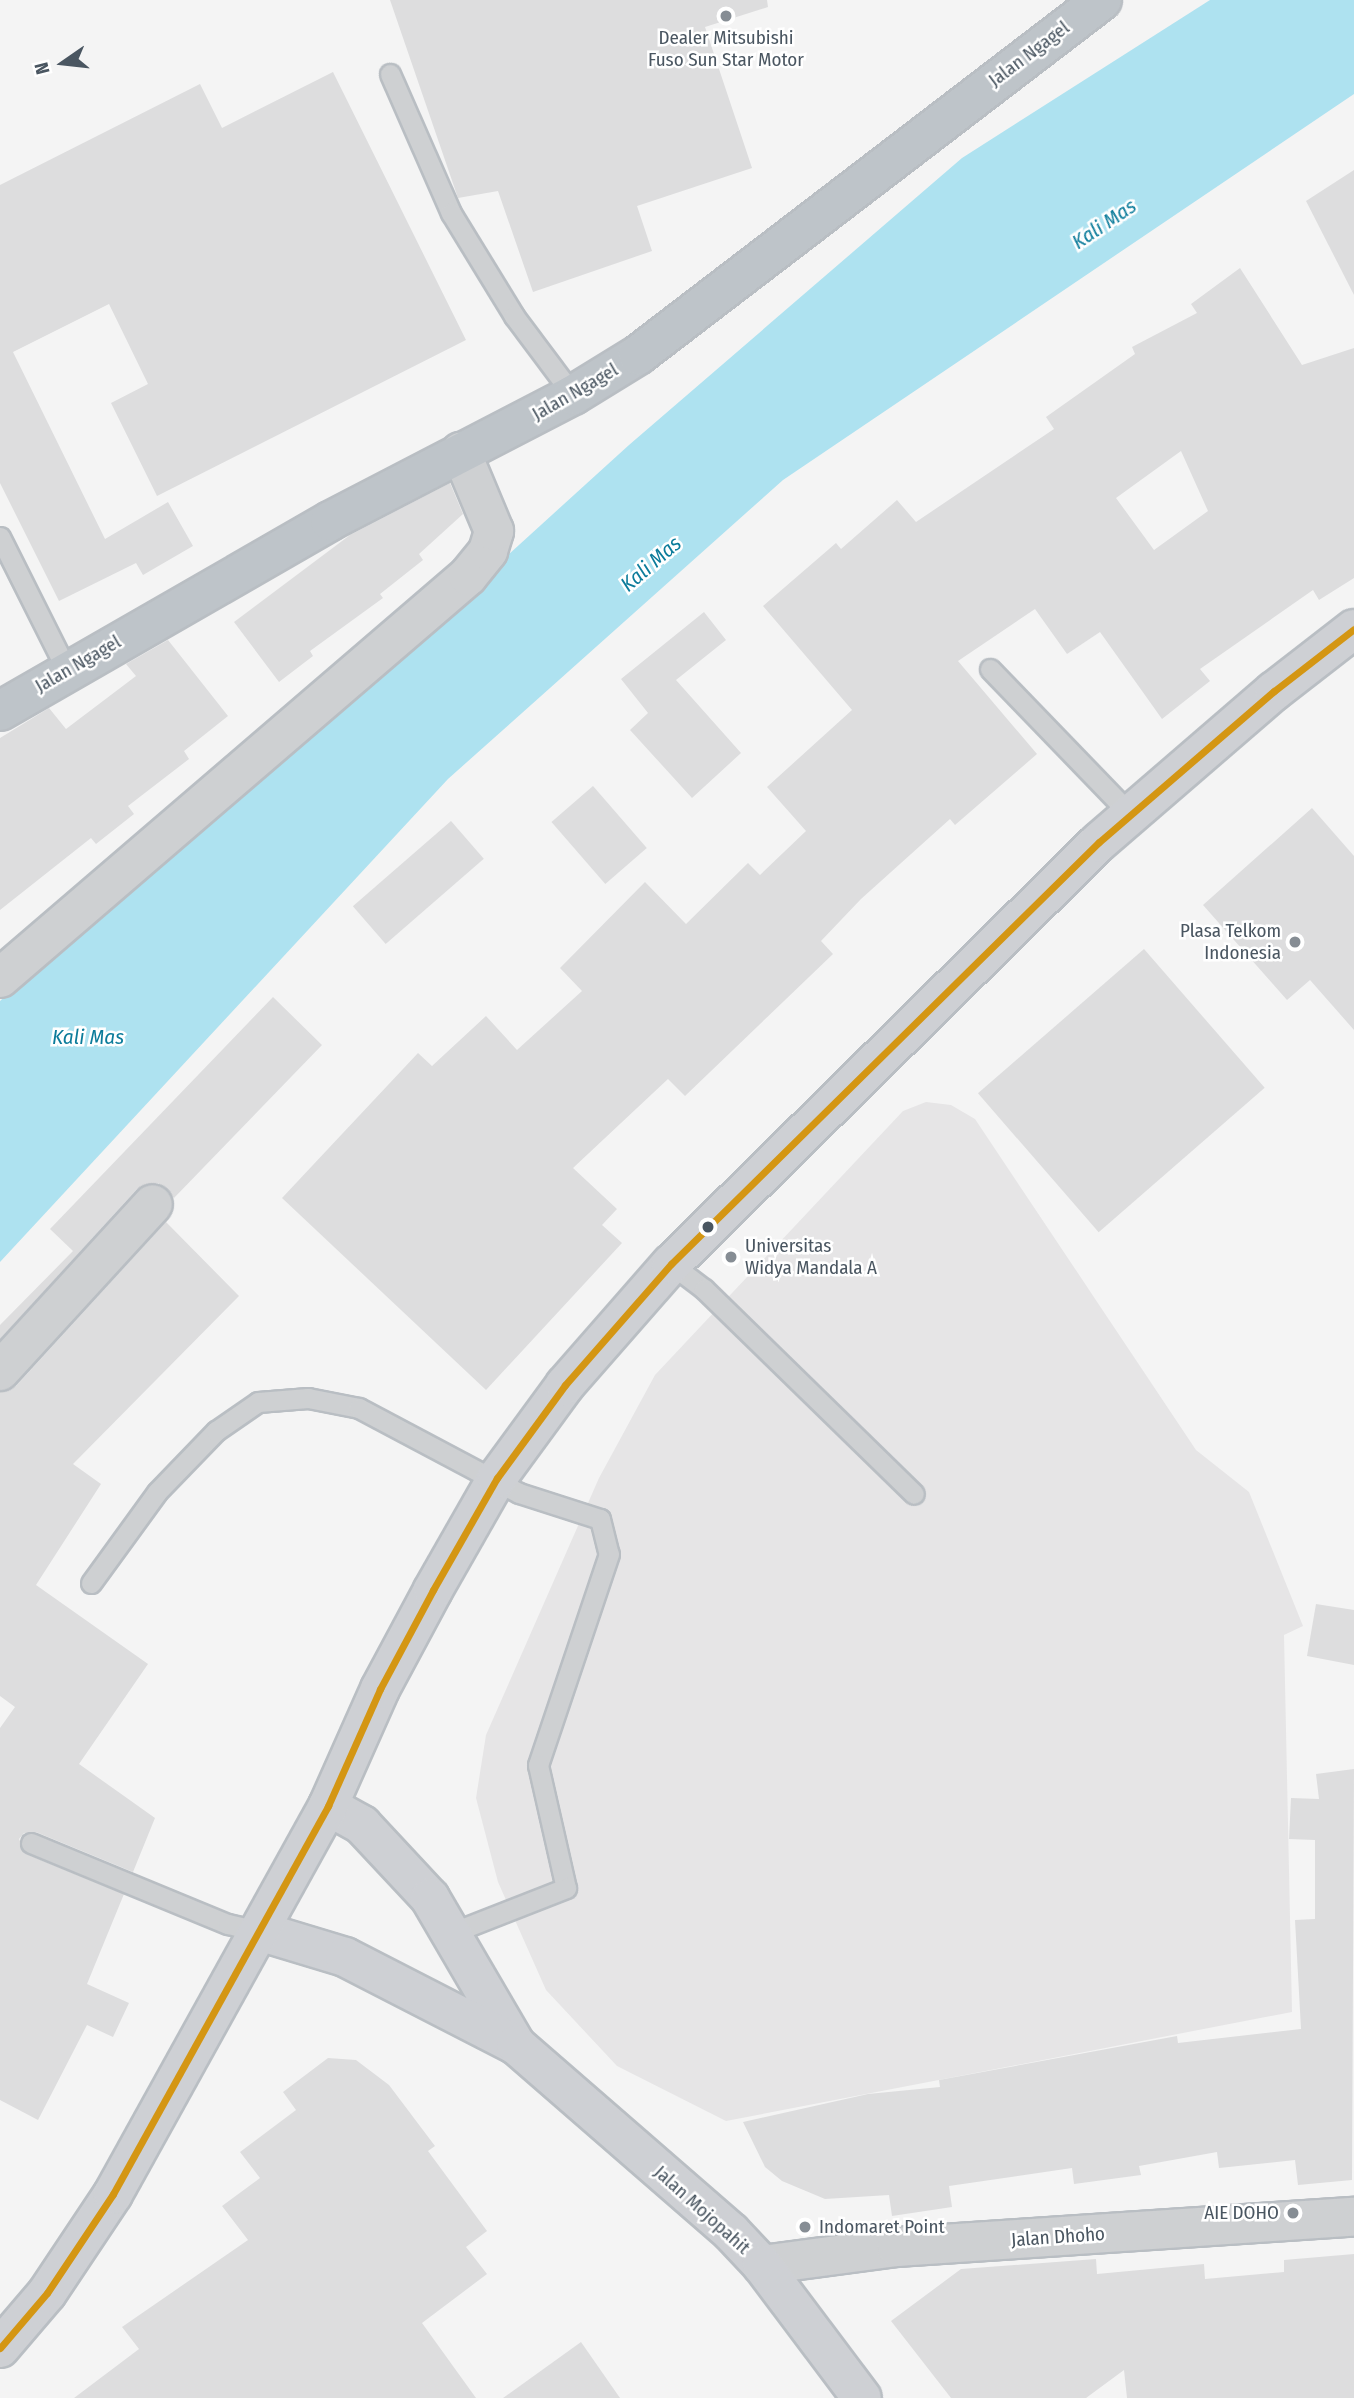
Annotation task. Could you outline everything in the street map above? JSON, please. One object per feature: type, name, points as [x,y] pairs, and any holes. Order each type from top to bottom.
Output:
[{"type":"highway","name":"Jalan Ngagel","points":[[0,710],[66,670],[461,452],[573,396],[705,306],[1102,0]]},
{"type":"main road","points":[[0,2348],[47,2293],[113,2194],[328,1806],[380,1689],[497,1478],[565,1385],[671,1264],[1130,814],[1274,691],[1354,629]]},
{"type":"main road","name":"Jalan Mojopahit","points":[[328,1806],[362,1825],[401,1862],[452,1933],[516,2045]]},
{"type":"main road","name":"Jalan Mojopahit","points":[[259,1931],[345,1957],[516,2045],[731,2232],[762,2265],[862,2398]]},
{"type":"street","points":[[0,978],[468,576],[488,551],[494,531],[461,452]]},
{"type":"street","points":[[0,1371],[153,1205]]},
{"type":"street","name":"Jalan Dhoho","points":[[762,2265],[897,2248],[1354,2217]]},
{"type":"lane","points":[[390,74],[463,235],[514,316],[573,396]]},
{"type":"lane","points":[[0,537],[66,670]]},
{"type":"lane","points":[[990,669],[1130,814]]},
{"type":"lane","points":[[671,1264],[704,1289],[914,1494]]},
{"type":"lane","points":[[91,1583],[157,1492],[216,1431],[258,1402],[308,1398],[359,1408],[497,1478],[519,1493],[600,1519],[609,1554],[538,1765],[566,1888],[452,1933]]},
{"type":"lane","points":[[31,1843],[228,1924],[259,1931]]},
{"type":"shaded area","points":[[926,1102],[951,1105],[975,1119],[1196,1450],[1249,1492],[1303,1626],[1284,1635],[1292,2012],[726,2121],[617,2066],[546,1990],[498,1882],[476,1798],[486,1735],[599,1478],[655,1375],[903,1111]]},
{"type":"water","name":"Kali Mas","points":[[1210,0],[1354,0],[1354,94],[783,480],[448,779],[0,1262],[0,1001],[204,811],[433,623],[629,445],[962,158]]},
{"type":"building","points":[[390,0],[767,0],[768,7],[705,27],[752,168],[637,206],[652,251],[533,292],[498,191],[458,198]]},
{"type":"building","points":[[333,72],[466,340],[157,496],[111,403],[148,384],[109,304],[13,352],[105,539],[168,502],[193,546],[143,575],[136,563],[59,601],[0,483],[0,185],[200,84],[222,128]]},
{"type":"building","points":[[1354,170],[1354,295],[1306,201]]},
{"type":"building","points":[[1240,268],[1302,365],[1354,348],[1354,578],[1319,600],[1313,590],[1200,669],[1210,681],[1162,719],[1100,632],[1067,654],[1035,609],[958,661],[1037,754],[955,825],[950,819],[861,899],[821,941],[833,954],[685,1096],[668,1079],[573,1168],[617,1209],[602,1225],[622,1243],[486,1390],[282,1198],[418,1053],[432,1066],[486,1016],[517,1050],[582,991],[560,968],[645,882],[686,924],[748,863],[760,875],[806,831],[767,787],[852,710],[763,606],[836,543],[841,549],[897,500],[916,522],[1054,429],[1046,417],[1135,354],[1132,347],[1197,313],[1191,304]],"holes":[[[1181,451],[1208,511],[1154,550],[1116,498]]]},
{"type":"building","points":[[450,483],[463,514],[419,554],[423,560],[380,594],[383,598],[310,651],[313,656],[279,682],[234,622],[350,535]]},
{"type":"building","points":[[704,612],[726,640],[676,680],[741,753],[692,798],[630,730],[648,713],[621,679]]},
{"type":"building","points":[[168,640],[228,716],[184,751],[189,759],[128,806],[134,814],[96,844],[91,838],[0,910],[0,738],[49,708],[66,729],[136,676],[126,664]]},
{"type":"building","points":[[593,786],[647,848],[605,884],[551,822]]},
{"type":"building","name":"Plasa Telkom Indonesia","points":[[1312,808],[1354,856],[1354,1030],[1310,980],[1287,1000],[1203,905]]},
{"type":"building","points":[[451,821],[484,859],[386,944],[353,906]]},
{"type":"building","points":[[1144,949],[1265,1088],[1099,1232],[978,1093]]},
{"type":"building","points":[[273,997],[322,1045],[174,1198],[158,1183],[137,1189],[0,1339],[0,1325],[73,1251],[50,1229]]},
{"type":"building","points":[[166,1222],[239,1296],[73,1464],[101,1484],[36,1585],[148,1664],[79,1764],[155,1818],[133,1872],[36,1832],[24,1833],[19,1839],[26,1854],[124,1894],[87,1984],[129,2003],[113,2037],[87,2025],[38,2120],[0,2100],[0,1728],[15,1707],[0,1696],[0,1392],[16,1386]]},
{"type":"building","points":[[1316,1604],[1354,1610],[1354,1665],[1307,1656]]},
{"type":"building","points":[[1354,1769],[1352,2180],[1298,2185],[1295,2160],[1219,2168],[1217,2152],[1139,2166],[1141,2175],[1074,2184],[1072,2168],[949,2186],[952,2207],[892,2216],[889,2195],[825,2199],[782,2181],[765,2167],[743,2122],[868,2094],[940,2087],[939,2080],[1177,2036],[1178,2043],[1301,2029],[1295,1920],[1315,1919],[1315,1840],[1289,1839],[1291,1798],[1319,1799],[1316,1774]]},
{"type":"building","points":[[328,2058],[356,2060],[389,2085],[435,2146],[428,2151],[487,2231],[466,2247],[487,2274],[422,2323],[476,2398],[74,2398],[139,2349],[122,2327],[248,2240],[222,2206],[260,2178],[240,2152],[296,2110],[283,2092]]},
{"type":"building","points":[[1354,2254],[1354,2398],[1127,2398],[1124,2370],[1086,2398],[951,2398],[891,2321],[961,2269],[1096,2259],[1097,2274],[1204,2264],[1205,2279],[1284,2272],[1284,2260]]},
{"type":"building","points":[[581,2342],[620,2398],[503,2398]]},
{"type":"transit line","points":[[0,2348],[47,2293],[113,2194],[328,1806],[380,1689],[433,1590],[497,1478],[565,1385],[671,1264],[1099,842],[1274,691],[1354,629]]},
{"type":"place","name":"Dealer Mitsubishi Fuso Sun Star Motor","points":[[726,16]]},
{"type":"place","name":"Plasa Telkom Indonesia","points":[[1295,942]]},
{"type":"place","name":"Universitas Widya Mandala A","points":[[731,1257]]},
{"type":"place","name":"AIE DOHO","points":[[1293,2213]]},
{"type":"place","name":"Indomaret Point","points":[[805,2227]]}]
